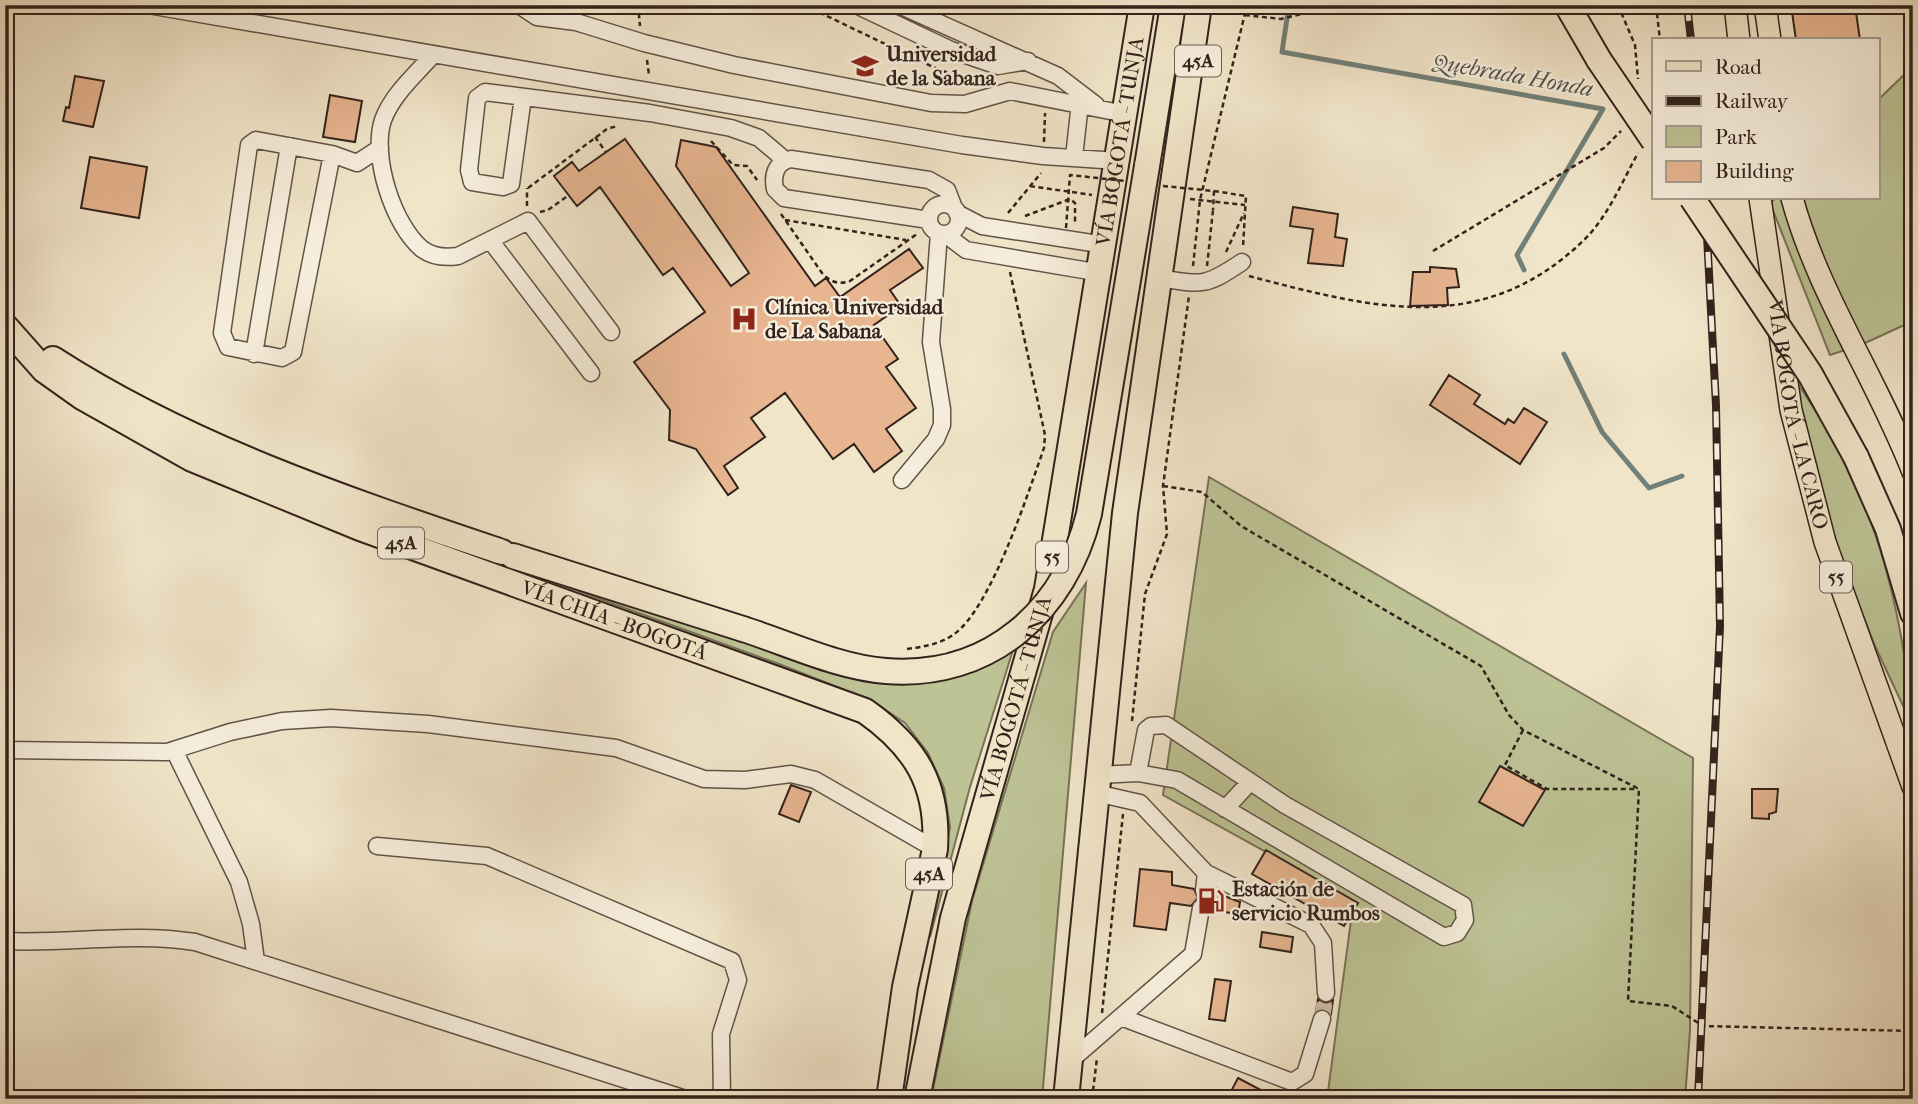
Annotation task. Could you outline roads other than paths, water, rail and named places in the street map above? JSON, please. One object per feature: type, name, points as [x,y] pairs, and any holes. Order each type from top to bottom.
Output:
[{"type":"highway","name":"VÍA BOGOTÁ - TUNJA","points":[[917,1099],[953,918],[1046,589],[1101,272],[1142,5]]},
{"type":"highway","points":[[8,329],[117,397],[173,425],[287,473],[509,553],[620,592],[656,600],[858,667],[886,671],[926,671],[958,664],[994,649],[1017,633],[1050,602],[1069,573],[1082,544],[1173,5]]},
{"type":"highway","points":[[1066,1099],[1125,513],[1199,5]]},
{"type":"highway","name":"45A","points":[[1184,117],[1213,5]]},
{"type":"highway","points":[[1567,5],[1648,141]]},
{"type":"highway","points":[[1693,200],[1810,374],[1856,457],[1888,529],[1913,613]]},
{"type":"highway","name":"VÍA CHÍA - BOGOTÁ","points":[[8,329],[44,370],[82,397],[169,446],[240,480],[360,528],[864,711],[892,730],[922,769],[934,809],[935,849],[905,987],[889,1099]]},
{"type":"main road","points":[[1735,5],[1739,38]]},
{"type":"main road","points":[[1765,5],[1770,38]]},
{"type":"main road","name":"VÍA BOGOTÁ - LA CARO","points":[[1760,200],[1791,410],[1825,542],[1913,787]]},
{"type":"main road","points":[[1792,200],[1819,273],[1895,426],[1913,472]]},
{"type":"lane","points":[[148,5],[432,56],[962,145],[1118,161]]},
{"type":"lane","points":[[519,5],[537,17],[576,22],[644,43],[734,65],[931,103],[965,104],[999,92],[1019,91],[1125,114]]},
{"type":"lane","points":[[576,22],[579,5]]},
{"type":"lane","points":[[856,5],[880,10],[951,50],[998,66],[1028,61]]},
{"type":"lane","points":[[900,5],[1066,80],[1098,107]]},
{"type":"lane","points":[[432,56],[388,110],[382,122],[380,148],[392,203],[405,228],[422,249],[438,256],[458,256],[524,222],[529,222],[611,332]]},
{"type":"lane","points":[[523,97],[511,184],[503,187],[479,185],[469,177],[477,98],[485,92],[650,113],[731,128],[759,138],[785,160],[936,182],[947,190],[956,210],[955,229],[937,229],[784,198],[775,189],[774,183],[776,171],[785,160]]},
{"type":"lane","points":[[1074,157],[1080,103]]},
{"type":"lane","points":[[332,154],[293,352],[282,358],[228,347],[222,333],[247,150],[256,139],[332,154],[357,163],[380,148]]},
{"type":"lane","points":[[254,354],[289,146]]},
{"type":"lane","points":[[1101,272],[966,250],[937,229],[929,214],[937,206],[956,210],[975,224],[1015,224],[1105,246]]},
{"type":"lane","points":[[1013,259],[1015,224]]},
{"type":"lane","points":[[902,480],[936,439],[943,418],[931,342],[937,229]]},
{"type":"lane","points":[[490,240],[591,373]]},
{"type":"lane","points":[[1159,278],[1191,284],[1220,278],[1242,262]]},
{"type":"lane","points":[[5,750],[174,750],[230,732],[282,721],[331,718],[428,724],[616,748],[704,779],[745,780],[791,774],[815,780],[935,849]]},
{"type":"lane","points":[[1097,784],[1138,774],[1177,780],[1444,937],[1454,935],[1461,927],[1465,915],[1462,905],[1250,782],[1223,760],[1166,725],[1151,726],[1146,730],[1138,774]]},
{"type":"lane","points":[[174,750],[239,882],[251,923],[256,961]]},
{"type":"lane","points":[[1225,809],[1250,782]]},
{"type":"lane","points":[[1097,784],[1124,800],[1140,803],[1206,873],[1315,930],[1324,950],[1326,993]]},
{"type":"lane","points":[[377,846],[487,856],[732,961],[738,980],[721,1034],[722,1099]]},
{"type":"lane","points":[[1203,890],[1206,873]]},
{"type":"lane","points":[[1070,1061],[1193,954],[1201,908]]},
{"type":"lane","points":[[5,941],[48,943],[163,937],[195,942],[686,1099]]},
{"type":"lane","points":[[1121,1017],[1292,1083],[1305,1074],[1322,1019]]},
{"type":"waterway","name":"Quebrada Honda","points":[[1289,5],[1282,52],[1603,109],[1517,255],[1524,270]]},
{"type":"waterway","name":"Quebrada Honda","points":[[1564,354],[1602,432],[1649,488],[1682,476]]},
{"type":"tunnel","points":[[1322,1019],[1326,993]]},
{"type":"railway","points":[[1687,5],[1691,38]]},
{"type":"railway","points":[[1698,1099],[1720,626],[1716,405],[1705,200]]},
{"type":"place","name":"Universidad de la Sabana","points":[[865,66]]},
{"type":"place","name":"Clínica Universidad de La Sabana","points":[[744,319]]},
{"type":"place","name":"Estación de servicio Rumbos","points":[[1211,901]]}]
